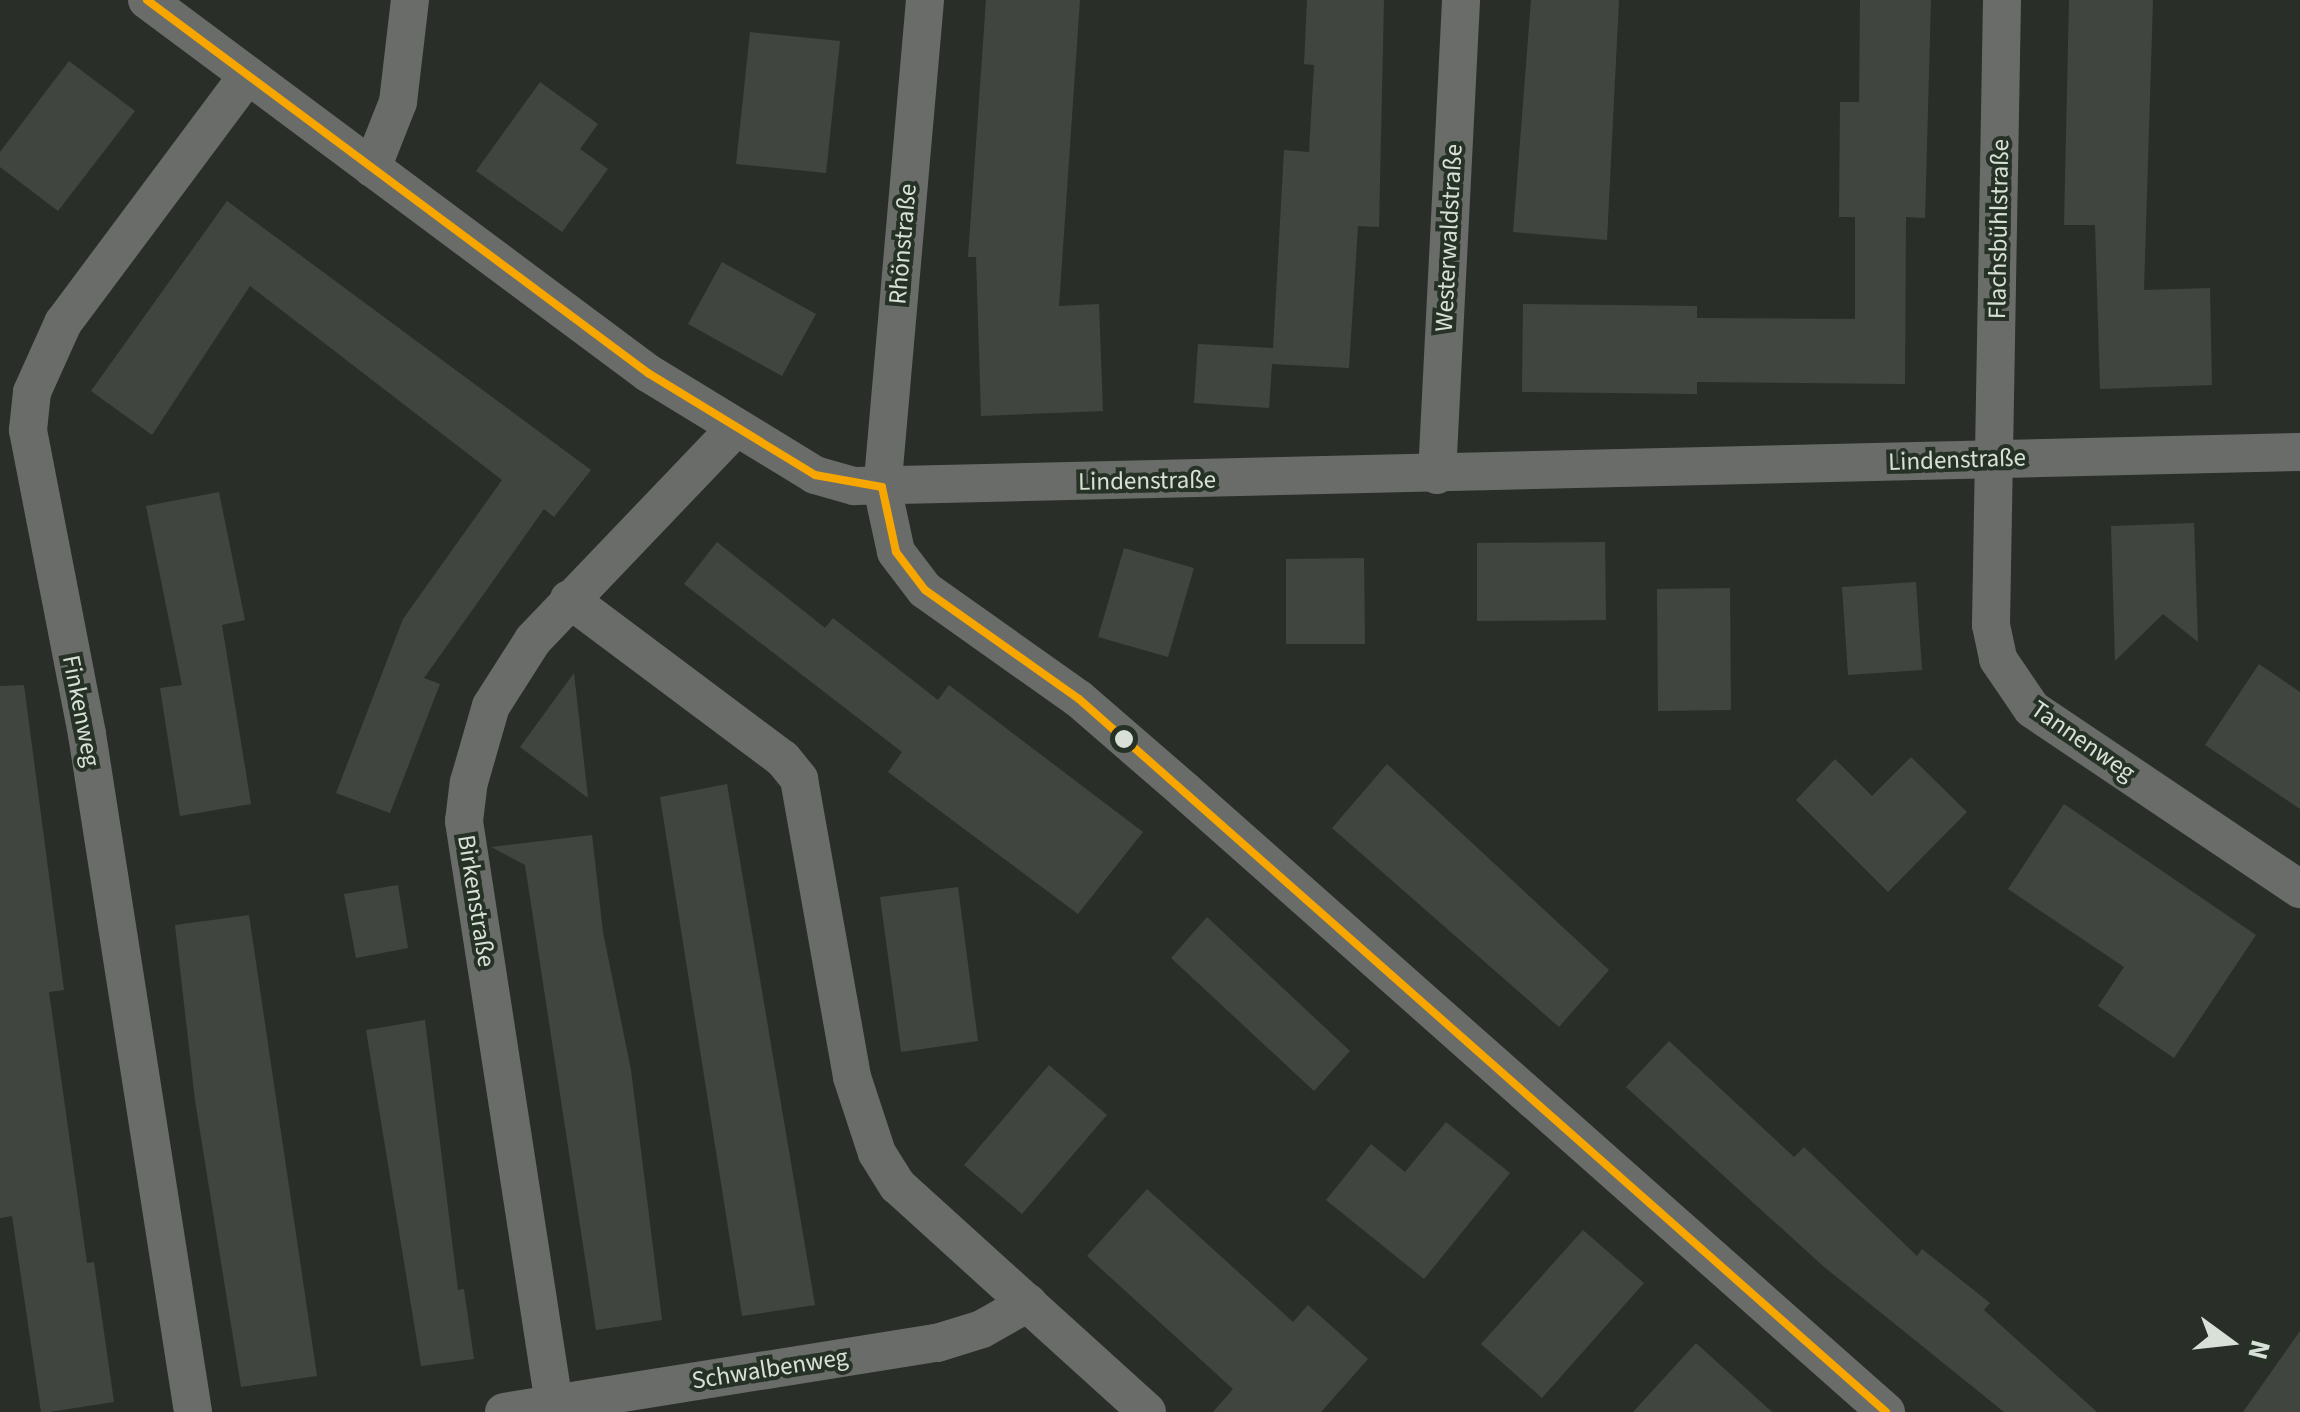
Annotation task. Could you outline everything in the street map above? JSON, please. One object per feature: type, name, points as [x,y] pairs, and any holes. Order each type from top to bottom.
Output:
[{"type":"street","name":"Lindenstraße","points":[[148,0],[734,430],[816,474],[882,487],[2300,452]]},
{"type":"street","points":[[372,168],[398,102],[410,0]]},
{"type":"street","name":"Rhönstraße","points":[[925,0],[882,487],[896,552],[925,590],[1079,699],[1883,1411]]},
{"type":"street","name":"Westerwaldstraße","points":[[1437,475],[1461,0]]},
{"type":"street","name":"Flachsbühlstraße","points":[[1994,459],[2002,0]]},
{"type":"street","name":"Finkenweg","points":[[193,1412],[87,734],[28,430],[32,392],[63,322],[248,75]]},
{"type":"street","name":"Birkenstraße","points":[[554,1404],[464,820],[491,706],[533,640],[734,430]]},
{"type":"street","name":"Tannenweg","points":[[1994,459],[1991,625],[2008,681],[2032,709],[2300,889]]},
{"type":"street","points":[[569,599],[783,759],[798,779],[852,1077],[878,1153],[898,1186],[1147,1412]]},
{"type":"street","name":"Schwalbenweg","points":[[504,1412],[936,1343],[982,1330],[1028,1303]]},
{"type":"building","points":[[986,0],[1080,0],[1059,306],[1099,304],[1103,411],[981,416],[976,257],[968,257]]},
{"type":"building","points":[[1307,0],[1384,0],[1379,227],[1358,226],[1349,368],[1272,364],[1269,408],[1194,403],[1198,344],[1273,348],[1284,150],[1309,152],[1314,65],[1304,64]]},
{"type":"building","points":[[1531,0],[1619,0],[1607,240],[1513,232]]},
{"type":"building","points":[[1860,0],[1931,0],[1925,218],[1906,217],[1905,384],[1697,382],[1697,394],[1522,392],[1523,304],[1697,306],[1697,318],[1855,319],[1855,217],[1839,217],[1840,102],[1859,102]]},
{"type":"building","points":[[2069,0],[2153,0],[2144,290],[2210,288],[2212,385],[2100,389],[2095,225],[2064,225]]},
{"type":"building","points":[[750,32],[840,41],[826,173],[736,164]]},
{"type":"building","points":[[69,61],[135,111],[58,211],[0,167],[0,152]]},
{"type":"building","points":[[540,82],[598,124],[580,149],[608,169],[562,232],[476,171]]},
{"type":"building","points":[[227,201],[591,470],[554,517],[544,509],[424,678],[440,684],[390,813],[336,793],[403,619],[502,480],[250,286],[152,435],[91,391]]},
{"type":"building","points":[[722,262],[816,314],[782,376],[688,324]]},
{"type":"building","points":[[219,492],[245,620],[222,625],[251,804],[180,816],[160,688],[182,685],[146,506]]},
{"type":"building","points":[[2194,523],[2198,642],[2163,614],[2115,661],[2111,526]]},
{"type":"building","points":[[717,542],[825,628],[833,618],[938,700],[949,685],[1143,832],[1078,914],[888,772],[902,752],[684,584]]},
{"type":"building","points":[[1605,542],[1606,620],[1477,621],[1477,543]]},
{"type":"building","points":[[1124,548],[1194,568],[1168,657],[1098,637]]},
{"type":"building","points":[[1364,558],[1365,644],[1286,644],[1286,559]]},
{"type":"building","points":[[1916,582],[1922,670],[1848,675],[1842,587]]},
{"type":"building","points":[[1730,588],[1731,710],[1658,711],[1657,589]]},
{"type":"building","points":[[2259,664],[2300,692],[2300,809],[2205,745]]},
{"type":"building","points":[[574,673],[588,798],[520,747]]},
{"type":"building","points":[[24,685],[64,990],[49,992],[87,1263],[94,1262],[114,1402],[49,1412],[41,1412],[12,1216],[0,1218],[0,686]]},
{"type":"building","points":[[1911,757],[1967,812],[1888,892],[1796,800],[1835,759],[1872,796]]},
{"type":"building","points":[[1387,764],[1609,970],[1559,1027],[1332,828]]},
{"type":"building","points":[[727,784],[815,1305],[742,1316],[660,797]]},
{"type":"building","points":[[2064,804],[2256,935],[2174,1058],[2098,1006],[2124,967],[2008,889]]},
{"type":"building","points":[[592,835],[603,932],[631,1070],[662,1320],[596,1330],[525,865],[491,847]]},
{"type":"building","points":[[398,885],[408,948],[356,958],[344,894]]},
{"type":"building","points":[[958,887],[978,1041],[901,1052],[880,897]]},
{"type":"building","points":[[249,915],[317,1376],[241,1387],[195,1100],[175,925]]},
{"type":"building","points":[[1207,917],[1350,1051],[1314,1091],[1171,958]]},
{"type":"building","points":[[425,1020],[458,1290],[464,1289],[474,1359],[421,1366],[366,1030]]},
{"type":"building","points":[[1669,1041],[1794,1157],[1804,1147],[1917,1256],[1922,1249],[1990,1303],[1984,1310],[2097,1412],[2004,1412],[1823,1266],[1626,1087]]},
{"type":"building","points":[[1049,1065],[1107,1115],[1022,1214],[964,1165]]},
{"type":"building","points":[[1446,1122],[1510,1173],[1424,1279],[1326,1200],[1371,1144],[1405,1172]]},
{"type":"building","points":[[1147,1189],[1293,1322],[1308,1305],[1368,1359],[1321,1412],[1213,1412],[1233,1389],[1087,1256]]},
{"type":"building","points":[[1583,1230],[1644,1283],[1542,1398],[1481,1344]]},
{"type":"building","points":[[2300,1331],[2300,1412],[2243,1412]]},
{"type":"building","points":[[1696,1343],[1772,1412],[1633,1412]]},
{"type":"transit line","points":[[147,0],[648,373],[815,475],[882,487],[896,552],[925,590],[1079,699],[1886,1412]]}]
